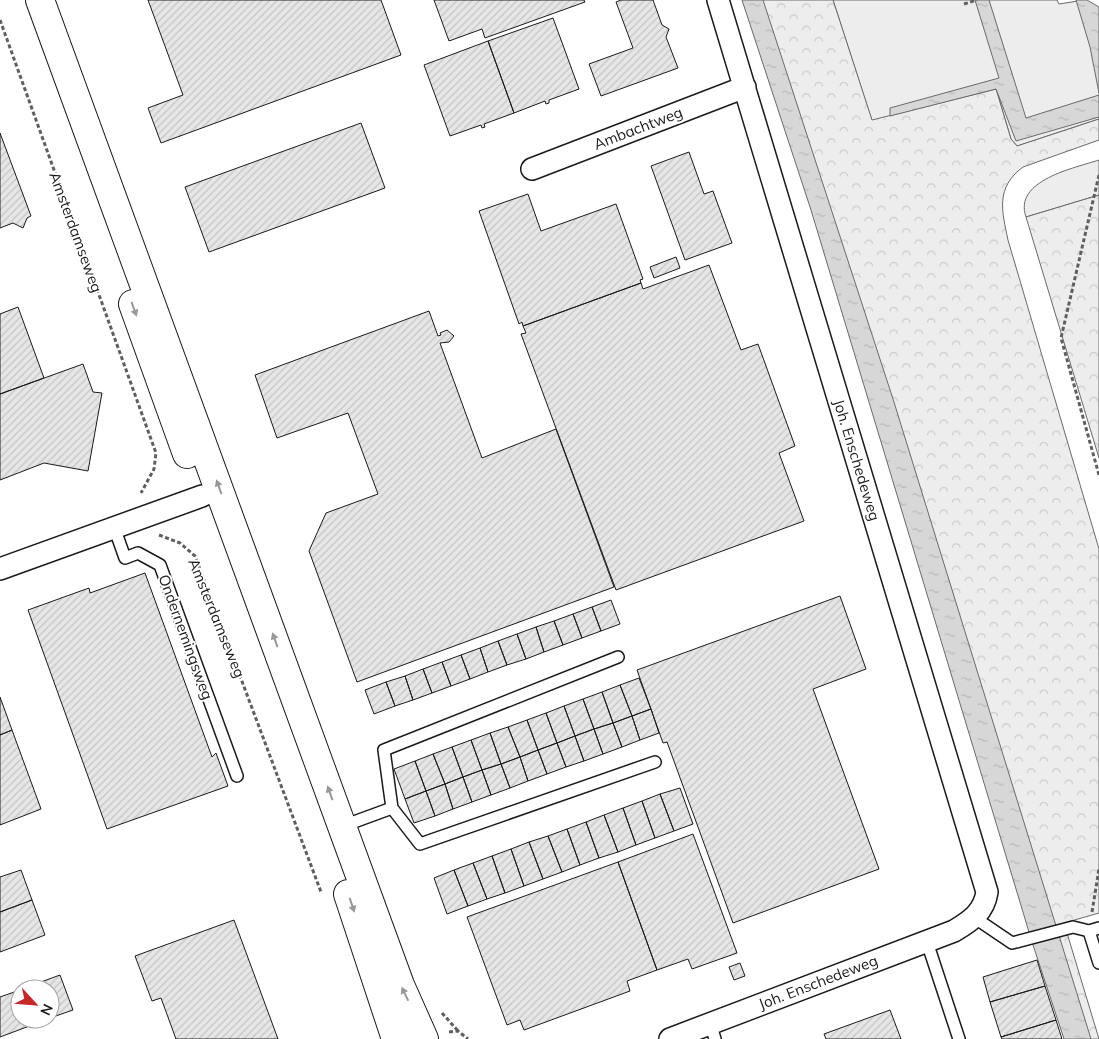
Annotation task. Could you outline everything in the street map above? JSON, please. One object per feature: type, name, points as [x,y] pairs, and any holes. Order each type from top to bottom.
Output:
[{"type":"street","name":"Amsterdamseweg","points":[[21,0],[329,842],[396,1039]]},
{"type":"street","points":[[40,0],[400,986],[424,1039]]},
{"type":"street","name":"Joh. Enschedeweg","points":[[670,1039],[712,1031],[954,931],[975,918],[986,902],[987,892],[718,0]]},
{"type":"street","name":"Ambachtweg","points":[[532,169],[745,87]]},
{"type":"street","points":[[0,569],[202,496]]},
{"type":"lane","name":"Ondernemingsweg","points":[[114,527],[124,558],[138,553],[160,565],[237,776]]},
{"type":"lane","points":[[618,657],[384,750],[392,808],[420,844],[655,762]]},
{"type":"lane","points":[[342,826],[392,808]]},
{"type":"lane","points":[[975,918],[1012,944],[1073,927],[1094,930],[1099,963]]},
{"type":"lane","points":[[927,942],[959,1039]]},
{"type":"path","points":[[964,4],[977,0]]},
{"type":"path","name":"Amsterdamseweg","points":[[0,20],[156,453],[154,469],[140,495],[146,515],[153,533],[180,543],[195,556],[324,900]]},
{"type":"path","points":[[1099,175],[1061,338],[1099,475]]},
{"type":"path","points":[[1094,930],[1099,869]]},
{"type":"green space","points":[[753,0],[833,0],[872,120],[996,89],[1011,139],[1017,146],[1099,119],[1099,140],[1023,167],[1014,175],[1004,192],[1003,210],[1008,240],[1099,549],[1099,913],[1064,923],[1099,1039],[1083,1039]]},
{"type":"green space","points":[[833,0],[1057,0],[1059,4],[1084,0],[1099,56],[1099,119],[1017,146],[1011,139],[996,89],[872,121]]},
{"type":"green space","points":[[1099,160],[1099,195],[1026,217],[1024,204],[1029,194],[1037,185],[1062,172]]},
{"type":"green space","points":[[1099,195],[1099,458],[1026,217]]},
{"type":"water","points":[[742,0],[763,0],[893,399],[1091,1039],[1064,1039],[1032,942],[811,210]]},
{"type":"water","points":[[975,0],[989,0],[1026,118],[1099,95],[1099,117],[1016,141],[996,89],[890,116],[890,108],[999,78]]},
{"type":"water","points":[[1076,0],[1087,0],[1099,7],[1099,93],[1090,47]]},
{"type":"building","points":[[148,0],[381,0],[401,55],[161,143],[148,108],[183,95]]},
{"type":"building","points":[[434,0],[584,0],[585,2],[485,38],[482,29],[449,41]]},
{"type":"building","points":[[621,0],[653,0],[662,25],[669,29],[666,37],[678,68],[601,96],[589,64],[633,48],[616,2]]},
{"type":"building","points":[[553,18],[579,89],[549,100],[549,103],[546,104],[545,101],[514,113],[488,41]]},
{"type":"building","points":[[488,41],[514,113],[484,124],[485,127],[482,128],[481,125],[450,136],[424,65]]},
{"type":"building","points":[[361,123],[385,188],[209,252],[185,187]]},
{"type":"building","points":[[0,133],[31,216],[27,218],[23,228],[13,223],[0,228]]},
{"type":"building","points":[[689,152],[704,194],[713,191],[732,243],[685,260],[651,166]]},
{"type":"building","points":[[528,194],[541,231],[616,204],[643,279],[640,280],[641,283],[523,326],[522,322],[519,324],[479,211]]},
{"type":"building","points":[[676,257],[680,268],[654,278],[650,267]]},
{"type":"building","points":[[709,265],[741,350],[758,344],[795,446],[779,453],[804,521],[616,590],[521,334],[526,333],[523,326],[641,283],[643,289]]},
{"type":"building","points":[[18,307],[44,378],[0,394],[0,314]]},
{"type":"building","points":[[429,311],[438,336],[447,330],[454,336],[449,342],[440,343],[482,458],[556,429],[614,587],[357,682],[309,551],[326,513],[378,494],[348,413],[277,438],[255,375]]},
{"type":"building","points":[[83,364],[93,392],[102,393],[88,471],[44,463],[0,480],[0,394]]},
{"type":"building","points":[[145,573],[212,757],[216,753],[228,786],[107,829],[28,610],[89,588],[90,593]]},
{"type":"building","points":[[840,596],[866,669],[813,689],[879,869],[733,923],[667,742],[663,743],[637,670]]},
{"type":"building","points":[[611,600],[620,624],[601,631],[592,607]]},
{"type":"building","points":[[592,607],[601,631],[582,638],[573,614]]},
{"type":"building","points":[[573,614],[582,638],[563,645],[554,621]]},
{"type":"building","points":[[554,621],[563,645],[544,652],[536,627]]},
{"type":"building","points":[[536,627],[544,652],[526,659],[517,634]]},
{"type":"building","points":[[517,634],[526,659],[507,665],[498,641]]},
{"type":"building","points":[[498,641],[507,665],[488,672],[480,648]]},
{"type":"building","points":[[480,648],[488,672],[470,679],[461,655]]},
{"type":"building","points":[[461,655],[470,679],[451,686],[442,662]]},
{"type":"building","points":[[442,662],[451,686],[432,693],[423,669]]},
{"type":"building","points":[[423,669],[432,693],[413,700],[405,676]]},
{"type":"building","points":[[405,676],[413,700],[395,706],[386,682]]},
{"type":"building","points":[[639,678],[651,709],[632,716],[620,685]]},
{"type":"building","points":[[386,682],[395,706],[374,714],[365,690]]},
{"type":"building","points":[[620,685],[632,716],[613,723],[602,692]]},
{"type":"building","points":[[602,692],[613,723],[594,729],[583,699]]},
{"type":"building","points":[[0,697],[12,730],[0,735]]},
{"type":"building","points":[[583,699],[594,729],[575,736],[564,706]]},
{"type":"building","points":[[564,706],[575,736],[557,743],[546,713]]},
{"type":"building","points":[[651,709],[659,733],[640,740],[632,716]]},
{"type":"building","points":[[546,713],[557,743],[538,750],[527,720]]},
{"type":"building","points":[[632,716],[640,740],[622,747],[613,723]]},
{"type":"building","points":[[527,720],[538,750],[520,757],[508,727]]},
{"type":"building","points":[[613,723],[622,747],[603,754],[594,729]]},
{"type":"building","points":[[508,727],[520,757],[501,764],[490,733]]},
{"type":"building","points":[[594,729],[603,754],[584,761],[575,736]]},
{"type":"building","points":[[12,730],[41,809],[0,825],[0,735]]},
{"type":"building","points":[[490,733],[501,764],[482,770],[471,740]]},
{"type":"building","points":[[575,736],[584,761],[566,767],[557,743]]},
{"type":"building","points":[[471,740],[482,770],[463,777],[452,747]]},
{"type":"building","points":[[557,743],[566,767],[547,774],[538,750]]},
{"type":"building","points":[[452,747],[463,777],[445,784],[433,754]]},
{"type":"building","points":[[538,750],[547,774],[528,781],[520,757]]},
{"type":"building","points":[[433,754],[445,784],[426,791],[415,761]]},
{"type":"building","points":[[520,757],[528,781],[510,788],[501,764]]},
{"type":"building","points":[[415,761],[426,791],[405,799],[394,769]]},
{"type":"building","points":[[501,764],[510,788],[491,795],[482,770]]},
{"type":"building","points":[[482,770],[491,795],[472,802],[463,777]]},
{"type":"building","points":[[463,777],[472,802],[453,809],[445,784]]},
{"type":"building","points":[[445,784],[453,809],[435,816],[426,791]]},
{"type":"building","points":[[680,788],[693,824],[674,831],[660,794]]},
{"type":"building","points":[[426,791],[435,816],[414,823],[405,799]]},
{"type":"building","points":[[660,794],[674,831],[655,838],[642,801]]},
{"type":"building","points":[[642,801],[655,838],[636,845],[623,808]]},
{"type":"building","points":[[623,808],[636,845],[618,852],[604,815]]},
{"type":"building","points":[[604,815],[618,852],[599,858],[586,822]]},
{"type":"building","points":[[586,822],[599,858],[580,865],[567,829]]},
{"type":"building","points":[[567,829],[580,865],[562,872],[548,836]]},
{"type":"building","points":[[693,834],[737,953],[692,969],[688,959],[657,970],[618,862]]},
{"type":"building","points":[[548,836],[562,872],[543,879],[529,842]]},
{"type":"building","points":[[529,842],[543,879],[524,886],[511,849]]},
{"type":"building","points":[[511,849],[524,886],[505,893],[492,856]]},
{"type":"building","points":[[492,856],[505,893],[487,899],[473,863]]},
{"type":"building","points":[[618,862],[657,970],[627,981],[630,991],[524,1030],[520,1020],[507,1025],[467,917]]},
{"type":"building","points":[[473,863],[487,899],[468,906],[454,870]]},
{"type":"building","points":[[21,870],[32,900],[0,912],[0,877]]},
{"type":"building","points":[[454,870],[468,906],[447,914],[434,878]]},
{"type":"building","points":[[32,900],[45,935],[0,952],[0,912]]},
{"type":"building","points":[[234,920],[278,1039],[176,1039],[161,998],[152,1001],[135,956]]},
{"type":"building","points":[[1037,960],[1045,986],[990,1002],[983,977]]},
{"type":"building","points":[[740,963],[745,976],[734,980],[729,967]]},
{"type":"building","points":[[60,975],[73,1010],[60,1015],[60,979],[49,979]]},
{"type":"building","points":[[1045,986],[1056,1020],[1001,1037],[990,1002]]},
{"type":"building","points":[[10,994],[10,1029],[21,1029],[0,1037],[0,997]]},
{"type":"building","points":[[890,1010],[901,1039],[826,1039],[824,1034]]},
{"type":"building","points":[[1056,1020],[1062,1039],[1002,1039],[1001,1037]]}]
